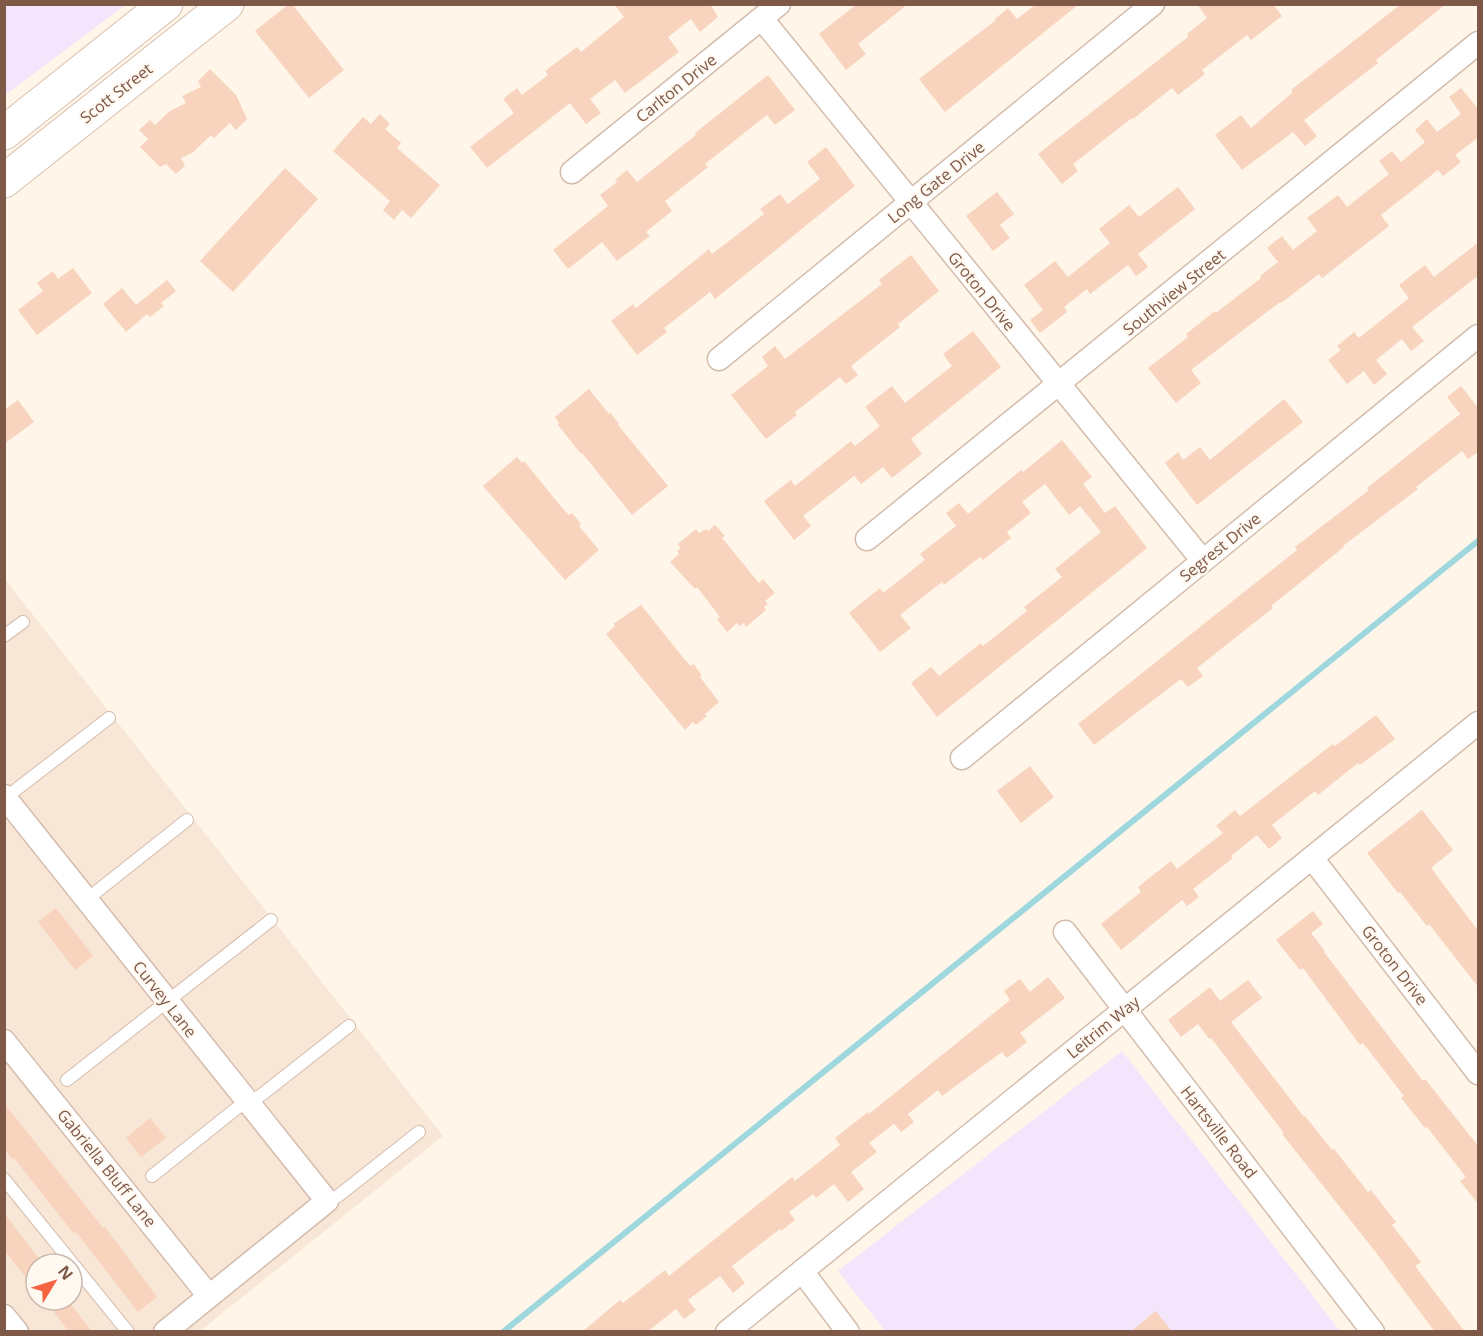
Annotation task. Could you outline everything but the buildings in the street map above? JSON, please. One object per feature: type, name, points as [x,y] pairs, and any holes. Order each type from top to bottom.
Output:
[{"type":"main road","points":[[4,133],[166,4]]},
{"type":"main road","name":"Scott Street","points":[[4,181],[227,4]]},
{"type":"main road","points":[[32,111],[55,141]]},
{"type":"street","name":"Carlton Drive","points":[[572,172],[779,4]]},
{"type":"street","name":"Long Gate Drive","points":[[719,359],[1154,4]]},
{"type":"street","name":"Groton Drive","points":[[762,19],[1203,561]]},
{"type":"street","name":"Southview Street","points":[[867,539],[1479,43]]},
{"type":"street","name":"Segrest Drive","points":[[962,758],[1479,336]]},
{"type":"street","name":"Leitrim Way","points":[[727,1332],[1479,723]]},
{"type":"street","name":"Curvey Lane","points":[[5,798],[327,1202]]},
{"type":"street","name":"Groton Drive","points":[[1312,858],[1479,1073]]},
{"type":"street","name":"Hartsville Road","points":[[1065,932],[1373,1332]]},
{"type":"street","name":"Gabriella Bluff Lane","points":[[4,1041],[209,1296]]},
{"type":"street","points":[[165,1332],[327,1202]]},
{"type":"street","points":[[802,1271],[848,1332]]},
{"type":"street","points":[[4,1316],[17,1332]]},
{"type":"lane","points":[[4,636],[23,622]]},
{"type":"lane","points":[[5,798],[109,718]]},
{"type":"lane","points":[[86,900],[188,820]]},
{"type":"lane","points":[[67,1080],[271,920]]},
{"type":"lane","points":[[152,1176],[237,1108],[260,1096],[349,1026]]},
{"type":"lane","points":[[327,1202],[338,1197],[418,1132]]},
{"type":"lane","points":[[4,1179],[128,1332]]},
{"type":"shaded area","points":[[5,4],[125,4],[125,5],[5,95]]},
{"type":"shaded area","points":[[4,578],[443,1136],[200,1331],[5,1331]]},
{"type":"shaded area","points":[[1122,1051],[1340,1331],[885,1331],[838,1271]]},
{"type":"waterway","points":[[503,1332],[1478,541]]}]
